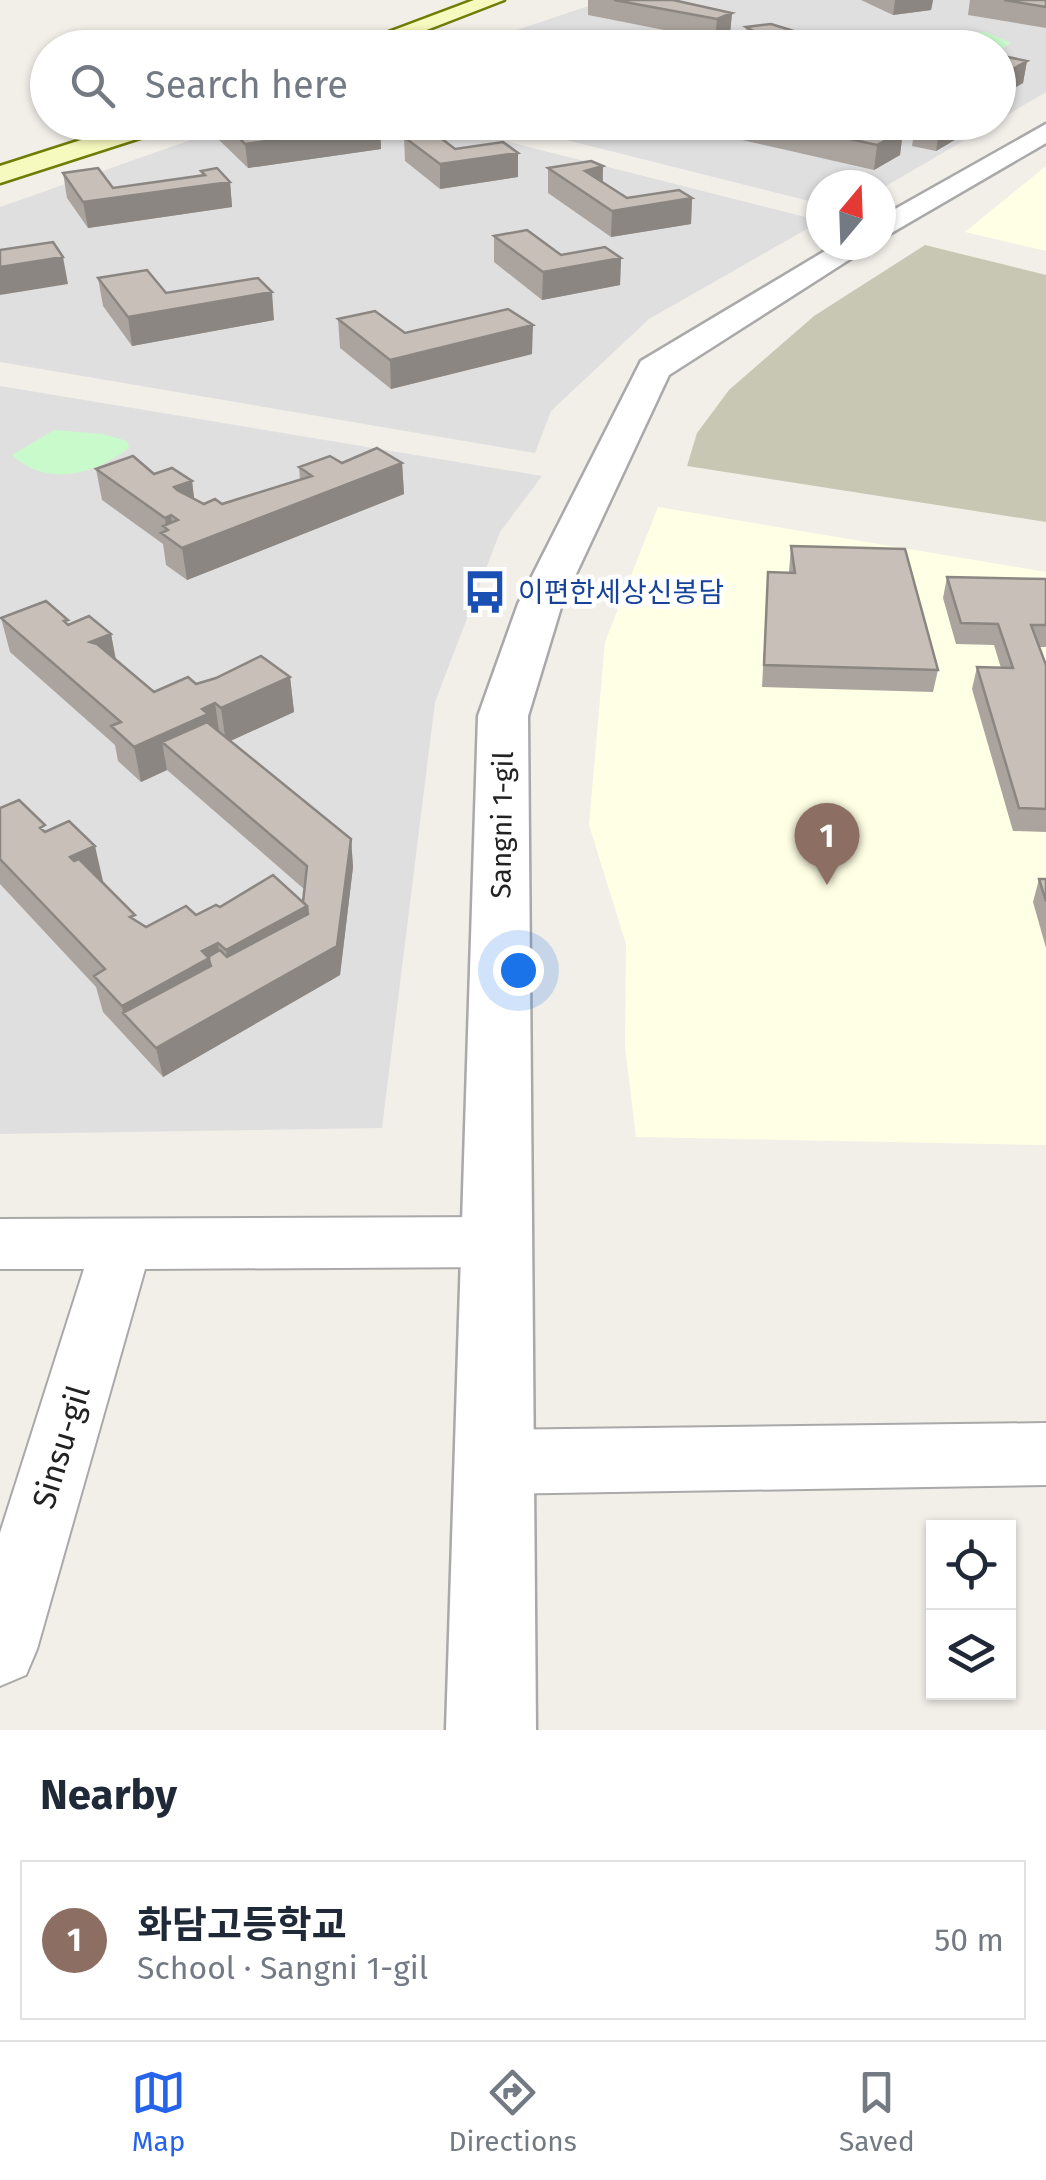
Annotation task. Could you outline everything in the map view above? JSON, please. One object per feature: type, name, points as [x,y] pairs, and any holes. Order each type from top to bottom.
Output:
[{"type":"main road","points":[[415,30],[502,3]]},
{"type":"main road","points":[[440,30],[502,3]]},
{"type":"main road","points":[[0,158],[57,140]]},
{"type":"main road","points":[[0,176],[110,140]]},
{"type":"street","points":[[896,221],[1046,132]]},
{"type":"street","name":"Sangni 1-gil","points":[[491,1730],[503,716],[540,604],[654,370],[833,260]]},
{"type":"street","points":[[0,1244],[497,1242]]},
{"type":"street","name":"Sinsu-gil","points":[[0,1649],[122,1244]]},
{"type":"street","points":[[494,1462],[1046,1454]]},
{"type":"shaded area","points":[[606,0],[1022,0],[1046,4],[1046,92],[1016,110],[1016,30],[517,30]]},
{"type":"shaded area","points":[[191,140],[501,140],[806,217],[806,230],[649,319],[551,411],[535,453],[0,362],[0,207]]},
{"type":"shaded area","points":[[567,140],[965,140],[896,180],[896,170],[806,170],[806,200]]},
{"type":"shaded area","points":[[1046,166],[1046,251],[965,232]]},
{"type":"shaded area","points":[[925,245],[1046,275],[1046,522],[687,466],[697,433],[729,390],[814,316]]},
{"type":"shaded area","points":[[0,386],[542,476],[500,532],[435,702],[382,1128],[0,1134]]},
{"type":"shaded area","points":[[658,507],[1046,572],[1046,1145],[636,1137],[625,1047],[626,944],[589,825],[605,642]]},
{"type":"green space","points":[[54,430],[103,434],[127,441],[129,448],[102,465],[71,474],[40,471],[12,455]]},
{"type":"building","points":[[614,0],[673,0],[732,13],[717,19]]},
{"type":"building","points":[[1004,0],[1046,0],[1046,7]]},
{"type":"building","points":[[771,24],[790,30],[752,30],[746,27]]},
{"type":"building","points":[[241,140],[273,140],[245,144]]},
{"type":"building","points":[[408,140],[443,140],[455,149],[503,142],[518,153],[440,164]]},
{"type":"building","points":[[854,140],[886,140],[877,145]]},
{"type":"building","points":[[591,161],[603,166],[585,171],[627,198],[679,190],[692,198],[612,211],[548,168]]},
{"type":"building","points":[[98,168],[113,188],[205,175],[201,171],[217,168],[230,182],[83,202],[63,173]]},
{"type":"building","points":[[527,230],[561,255],[605,247],[621,258],[543,272],[494,236]]},
{"type":"building","points":[[53,242],[63,257],[0,267],[0,250]]},
{"type":"building","points":[[147,270],[166,293],[258,278],[272,292],[128,317],[98,278]]},
{"type":"building","points":[[508,309],[533,325],[390,360],[338,319],[375,311],[405,333]]},
{"type":"building","points":[[377,448],[402,463],[182,548],[161,533],[168,530],[163,526],[178,520],[171,515],[165,518],[96,469],[133,456],[154,474],[172,468],[192,481],[174,487],[177,490],[204,504],[215,499],[222,504],[312,476],[299,467],[330,456],[342,463]]},
{"type":"building","points":[[791,546],[905,549],[938,670],[764,665],[768,572],[795,573]]},
{"type":"building","points":[[947,577],[1046,579],[1046,625],[1031,625],[1046,665],[1046,809],[1019,808],[977,667],[1013,668],[998,624],[961,623]]},
{"type":"building","points":[[46,601],[68,620],[64,621],[68,625],[89,616],[111,634],[90,642],[154,692],[188,677],[196,684],[216,678],[261,656],[290,677],[221,708],[215,703],[202,709],[208,714],[134,747],[111,726],[121,722],[1,618]]},
{"type":"building","points":[[207,722],[351,839],[337,946],[156,1048],[123,1013],[211,966],[208,957],[220,950],[227,957],[308,914],[303,902],[307,866],[162,742]]},
{"type":"building","points":[[19,800],[45,825],[40,828],[45,832],[69,821],[95,846],[70,857],[74,861],[79,859],[135,915],[130,917],[146,927],[186,906],[196,915],[216,905],[220,907],[273,875],[307,906],[226,950],[218,943],[202,951],[209,958],[122,1006],[94,976],[105,969],[0,859],[0,808]]},
{"type":"building","points":[[1039,879],[1046,879],[1046,901]]},
{"type":"place","name":"이편한세상신봉담","points":[[485,592]]},
{"type":"place","name":"화담고등학교","points":[[827,885]]}]
